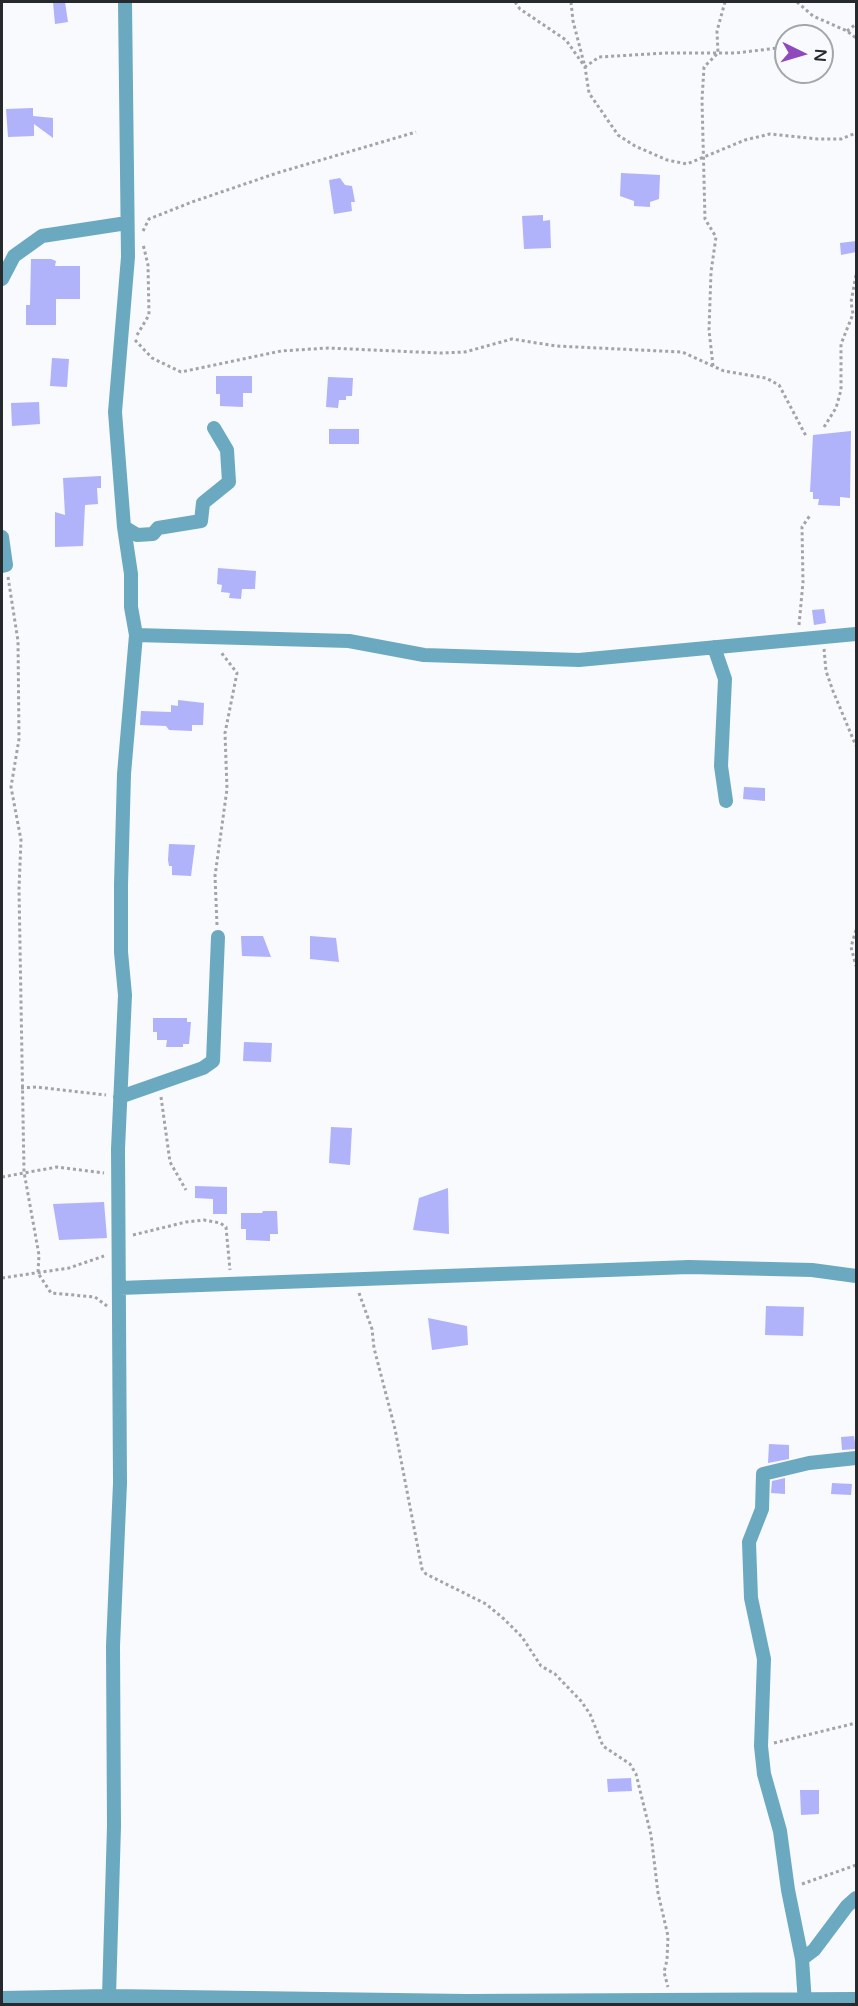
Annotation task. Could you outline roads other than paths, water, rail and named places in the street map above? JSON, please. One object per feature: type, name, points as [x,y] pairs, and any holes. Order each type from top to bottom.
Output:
[{"type":"street","points":[[109,1996],[114,1826],[113,1646],[120,1483],[118,1173],[125,995],[121,952],[124,774],[136,635],[130,607],[131,574],[124,527],[122,478],[115,412],[128,257],[125,2]]},
{"type":"street","points":[[2,279],[14,256],[42,236],[128,223]]},
{"type":"street","points":[[124,527],[137,535],[145,535],[153,534],[158,528],[201,521],[203,503],[229,482],[227,450],[214,428]]},
{"type":"street","points":[[2,537],[4,566]]},
{"type":"street","points":[[136,635],[349,641],[424,655],[579,660],[856,634]]},
{"type":"street","points":[[714,647],[725,679],[721,766],[726,801]]},
{"type":"street","points":[[120,1096],[203,1068],[213,1061],[218,937]]},
{"type":"street","points":[[120,1288],[689,1267],[812,1270],[856,1276]]},
{"type":"street","points":[[805,2002],[802,1959],[788,1890],[780,1831],[764,1774],[761,1746],[764,1659],[751,1598],[749,1542],[762,1509],[763,1474],[809,1463],[856,1458]]},
{"type":"street","points":[[802,1959],[813,1950],[847,1906],[856,1898]]},
{"type":"street","points":[[2,1998],[109,1996],[466,2001],[805,2002],[856,1999]]}]
